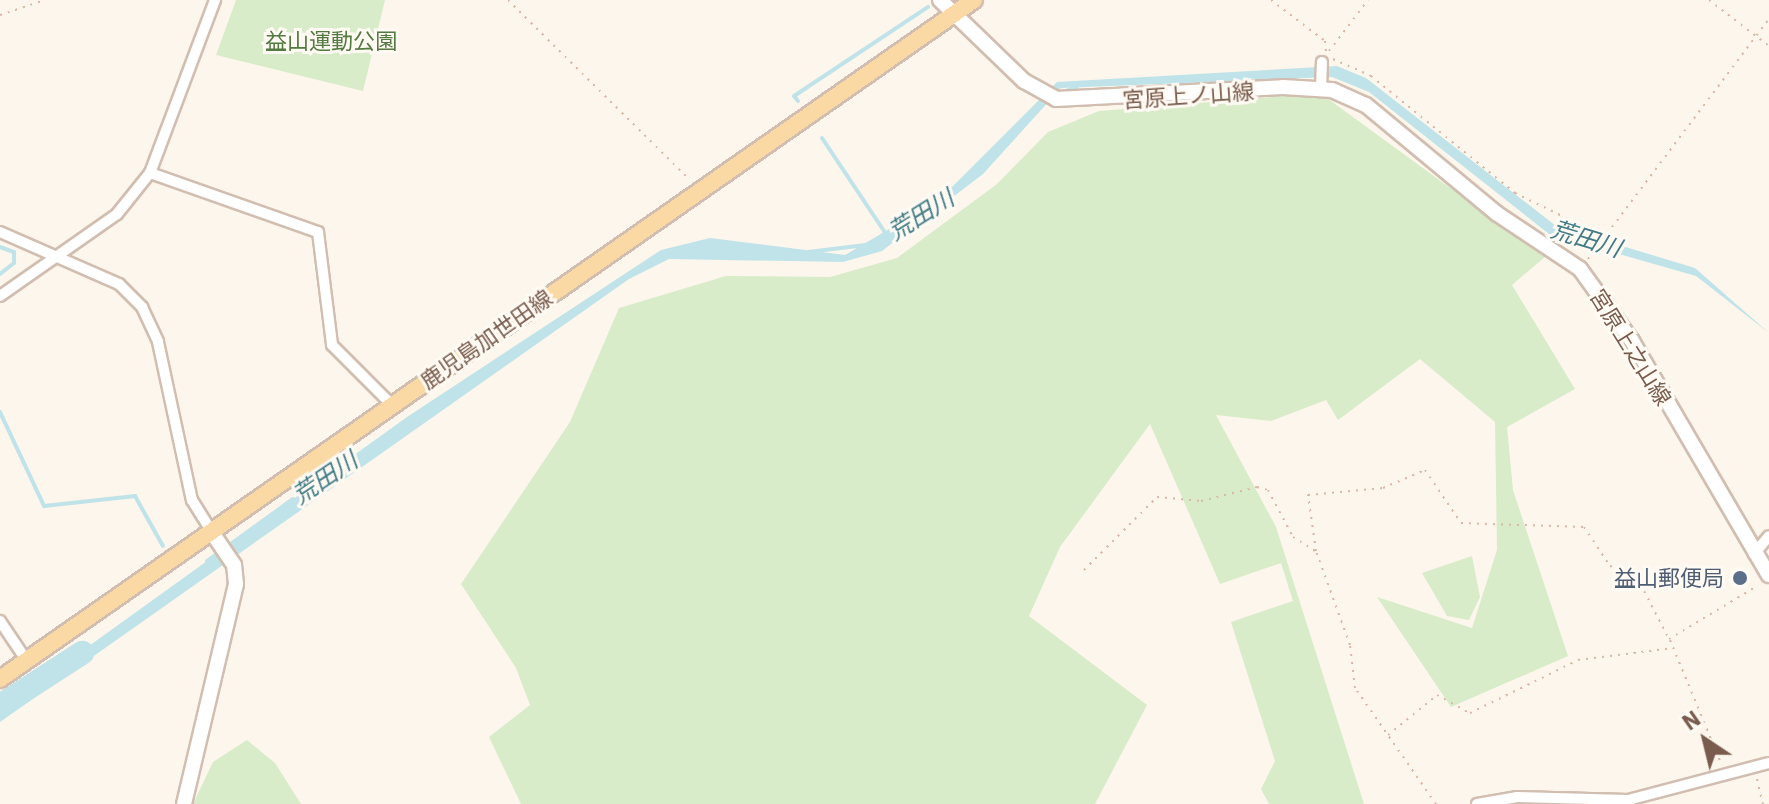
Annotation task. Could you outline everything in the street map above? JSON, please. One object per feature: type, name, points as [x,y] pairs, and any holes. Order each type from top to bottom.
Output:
[{"type":"main road","name":"鹿児島加世田線","points":[[0,679],[974,0]]},
{"type":"street","points":[[0,296],[117,214],[150,173],[215,0]]},
{"type":"street","points":[[940,0],[955,14]]},
{"type":"street","name":"宮原上ノ山線","points":[[955,14],[1024,81],[1056,99],[1321,89]]},
{"type":"street","points":[[1321,89],[1324,58]]},
{"type":"street","name":"宮原上之山線","points":[[1321,89],[1366,105],[1496,213],[1580,269],[1632,341],[1769,577]]},
{"type":"street","points":[[150,173],[318,232],[332,345],[391,404]]},
{"type":"street","points":[[0,232],[58,255],[129,291],[151,323],[192,500],[234,565],[236,584],[184,804]]},
{"type":"street","points":[[1754,554],[1769,536]]},
{"type":"street","points":[[0,621],[27,661]]},
{"type":"street","points":[[1477,804],[1517,797],[1628,800],[1769,763]]},
{"type":"path","points":[[0,15],[45,0]]},
{"type":"path","points":[[508,0],[697,192]]},
{"type":"path","points":[[1271,0],[1325,41],[1324,58]]},
{"type":"path","points":[[1324,58],[1368,0]]},
{"type":"path","points":[[1709,0],[1769,46]]},
{"type":"path","points":[[1590,257],[1769,19]]},
{"type":"path","points":[[1324,58],[1371,76],[1515,193],[1605,237]]},
{"type":"path","points":[[1436,804],[1355,688],[1350,645],[1316,551],[1308,495],[1383,488],[1425,470],[1461,523],[1589,530],[1610,566],[1633,570],[1669,639],[1725,773]]},
{"type":"path","points":[[1084,570],[1157,497],[1201,501],[1257,487],[1268,490],[1293,537],[1316,551]]},
{"type":"path","points":[[1669,639],[1769,577]]},
{"type":"path","points":[[1387,736],[1437,695],[1470,713],[1578,660],[1673,648]]},
{"type":"path","points":[[1754,766],[1763,804]]},
{"type":"green space","name":"益山運動公園","points":[[236,0],[385,0],[363,91],[216,55]]},
{"type":"green space","points":[[1320,93],[1545,257],[1512,285],[1575,389],[1507,427],[1513,490],[1568,656],[1451,707],[1377,597],[1472,628],[1497,550],[1495,422],[1420,359],[1338,420],[1326,400],[1271,421],[1216,415],[1276,527],[1364,804],[1269,804],[1261,789],[1275,761],[1231,622],[1293,601],[1281,563],[1220,584],[1150,424],[1060,547],[1029,616],[1147,705],[1095,804],[521,804],[489,737],[530,705],[516,668],[461,584],[570,422],[619,308],[726,276],[830,277],[897,258],[997,184],[1048,132],[1099,111]]},
{"type":"green space","points":[[1472,556],[1480,597],[1469,620],[1447,616],[1422,573]]},
{"type":"green space","points":[[247,740],[275,763],[301,804],[193,804],[213,762]]},
{"type":"water","points":[[1337,66],[1366,78],[1556,226],[1695,268],[1769,333],[1696,276],[1549,234],[1369,92],[1332,77],[1061,88],[983,174],[882,251],[843,262],[669,259],[629,279],[0,722],[0,710],[407,417],[661,250],[710,238],[845,255],[940,199],[1057,82]]},
{"type":"waterway","points":[[798,101],[794,96],[928,7]]},
{"type":"waterway","name":"荒田川","points":[[1055,95],[1077,87]]},
{"type":"waterway","points":[[822,138],[888,237]]},
{"type":"waterway","name":"荒田川","points":[[808,252],[866,245]]},
{"type":"waterway","points":[[0,247],[14,252],[14,263],[0,274]]},
{"type":"waterway","points":[[0,412],[44,506],[135,496],[163,546]]},
{"type":"waterway","name":"荒田川","points":[[207,561],[293,499]]},
{"type":"waterway","name":"荒田川","points":[[0,706],[82,653]]},
{"type":"place","name":"益山郵便局","points":[[1740,578]]}]
